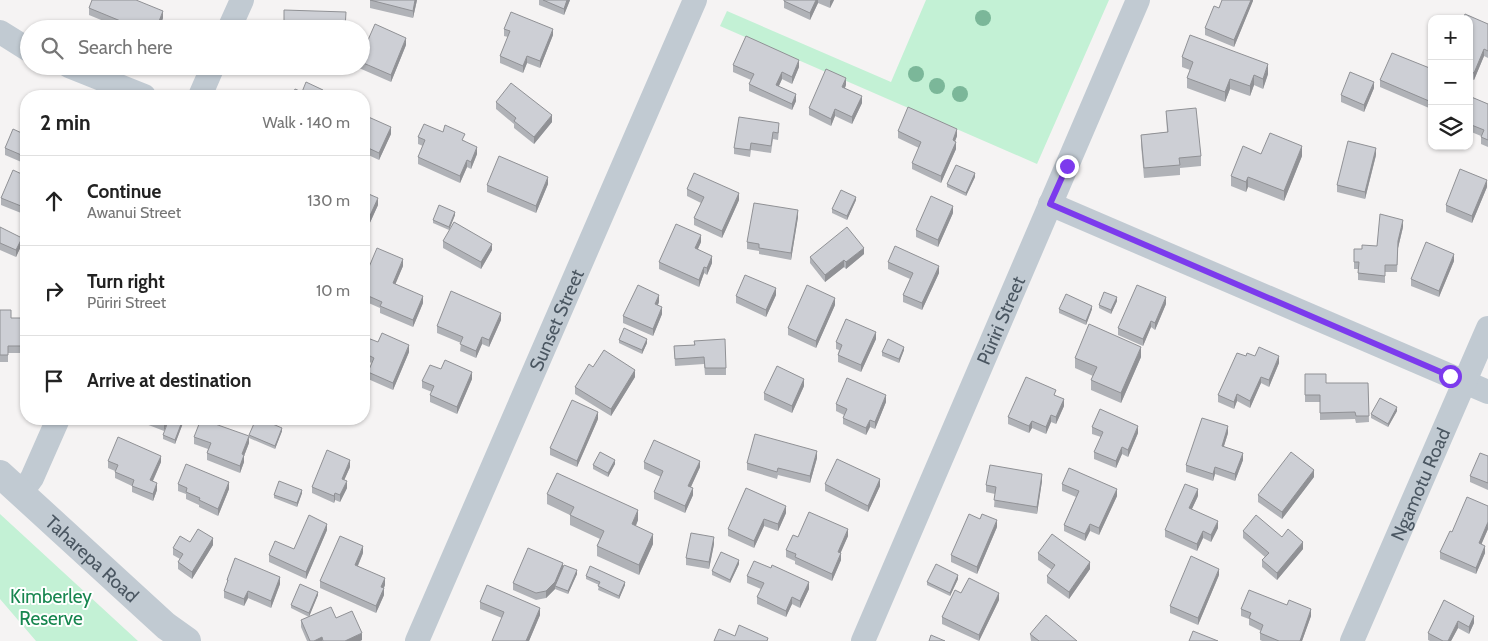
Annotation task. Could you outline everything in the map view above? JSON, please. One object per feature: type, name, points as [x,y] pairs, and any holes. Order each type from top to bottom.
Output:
[{"type":"street","points":[[234,20],[242,0]]},
{"type":"street","name":"Sunset Street","points":[[417,641],[695,0]]},
{"type":"street","name":"Pūriri Street","points":[[863,641],[1138,0]]},
{"type":"street","points":[[0,32],[20,44]]},
{"type":"street","points":[[92,75],[129,90]]},
{"type":"street","points":[[203,90],[209,75]]},
{"type":"street","points":[[1050,204],[1488,392]]},
{"type":"street","name":"Ngamotu Road","points":[[1352,641],[1488,328]]},
{"type":"street","points":[[21,493],[32,478],[55,425]]},
{"type":"street","name":"Taharepa Road","points":[[0,474],[166,626],[187,641]]},
{"type":"green space","points":[[926,0],[1109,0],[1037,164],[720,26],[727,11],[891,82]]},
{"type":"green space","name":"Kimberley Reserve","points":[[0,514],[138,641],[36,641],[0,599]]},
{"type":"building","points":[[92,0],[136,0],[163,11],[160,20],[118,20],[89,8]]},
{"type":"building","points":[[370,0],[415,0],[413,11]]},
{"type":"building","points":[[543,0],[567,0],[564,9]]},
{"type":"building","points":[[784,0],[816,0],[810,13]]},
{"type":"building","points":[[1222,0],[1251,0],[1234,40],[1205,28],[1214,6],[1219,8]]},
{"type":"building","points":[[284,10],[346,12],[346,20],[284,20]]},
{"type":"building","points":[[511,12],[553,29],[540,61],[527,56],[523,66],[500,56],[510,31],[504,29]]},
{"type":"building","points":[[1473,17],[1488,24],[1488,51],[1484,49],[1474,73]]},
{"type":"building","points":[[375,24],[406,38],[391,75],[370,66],[370,35]]},
{"type":"building","points":[[1190,35],[1268,64],[1263,79],[1254,75],[1250,86],[1230,79],[1225,92],[1187,78],[1193,62],[1182,57]]},
{"type":"building","points":[[746,36],[799,60],[792,77],[782,72],[776,85],[796,94],[792,104],[749,84],[754,74],[733,65]]},
{"type":"building","points":[[1392,53],[1428,67],[1428,101],[1380,80]]},
{"type":"building","points":[[826,69],[846,78],[842,87],[862,96],[852,117],[835,109],[831,119],[809,108]]},
{"type":"building","points":[[1350,72],[1374,82],[1364,105],[1341,95]]},
{"type":"building","points":[[306,82],[323,90],[303,90]]},
{"type":"building","points":[[511,83],[552,115],[534,137],[514,121],[516,118],[496,102]]},
{"type":"building","points":[[1473,98],[1488,104],[1488,140],[1481,137],[1484,130],[1473,126]]},
{"type":"building","points":[[908,107],[957,129],[953,140],[956,142],[941,176],[912,163],[921,142],[898,131]]},
{"type":"building","points":[[1196,108],[1201,156],[1179,158],[1180,165],[1144,168],[1141,135],[1168,132],[1166,111]]},
{"type":"building","points":[[739,117],[779,123],[778,133],[773,132],[771,146],[751,143],[750,150],[734,148]]},
{"type":"building","points":[[370,118],[391,127],[379,153],[370,149]]},
{"type":"building","points":[[424,124],[443,132],[445,125],[465,134],[462,140],[477,147],[471,162],[467,160],[460,176],[418,157],[425,140],[418,137]]},
{"type":"building","points":[[13,129],[20,132],[20,154],[5,148]]},
{"type":"building","points":[[1270,133],[1302,146],[1284,191],[1248,177],[1246,182],[1231,176],[1243,146],[1261,154]]},
{"type":"building","points":[[1348,141],[1376,148],[1365,192],[1337,185]]},
{"type":"building","points":[[499,156],[548,177],[536,206],[487,185]]},
{"type":"building","points":[[956,165],[975,173],[966,193],[947,184]]},
{"type":"building","points":[[1460,169],[1487,180],[1472,216],[1446,205]]},
{"type":"building","points":[[13,170],[20,173],[20,206],[1,198]]},
{"type":"building","points":[[694,173],[739,193],[722,231],[694,218],[704,197],[687,189]]},
{"type":"building","points":[[841,190],[856,197],[847,216],[832,209]]},
{"type":"building","points":[[370,195],[378,198],[370,216]]},
{"type":"building","points":[[931,196],[953,206],[938,240],[916,230]]},
{"type":"building","points":[[754,203],[798,210],[791,253],[759,248],[759,244],[747,242]]},
{"type":"building","points":[[439,205],[455,212],[449,227],[433,220]]},
{"type":"building","points":[[1380,214],[1403,220],[1398,241],[1397,265],[1385,265],[1385,276],[1358,273],[1359,262],[1354,262],[1354,249],[1362,249],[1362,245],[1377,246]]},
{"type":"building","points":[[454,222],[492,244],[481,262],[443,241]]},
{"type":"building","points":[[676,224],[701,235],[695,248],[712,256],[707,268],[704,267],[699,280],[659,262]]},
{"type":"building","points":[[0,227],[20,237],[16,250],[0,243]]},
{"type":"building","points":[[847,227],[864,248],[846,262],[844,260],[825,275],[810,257]]},
{"type":"building","points":[[1426,242],[1454,254],[1439,291],[1411,279]]},
{"type":"building","points":[[895,246],[939,266],[922,303],[903,295],[913,273],[888,262]]},
{"type":"building","points":[[377,248],[403,259],[393,283],[423,296],[413,320],[380,306],[382,302],[370,297],[370,265]]},
{"type":"building","points":[[745,275],[776,288],[766,310],[736,296]]},
{"type":"building","points":[[638,285],[659,295],[655,304],[662,307],[653,329],[623,316]]},
{"type":"building","points":[[807,285],[835,298],[816,341],[788,328]]},
{"type":"building","points":[[1137,285],[1166,297],[1155,323],[1151,321],[1143,339],[1118,328]]},
{"type":"building","points":[[451,291],[501,313],[489,340],[482,337],[476,351],[460,344],[463,337],[437,326]]},
{"type":"building","points":[[1104,292],[1117,297],[1111,310],[1099,305]]},
{"type":"building","points":[[1066,294],[1092,306],[1086,321],[1059,309]]},
{"type":"building","points":[[0,310],[11,310],[11,318],[20,318],[20,346],[8,346],[8,355],[0,355]]},
{"type":"building","points":[[846,319],[876,332],[861,365],[838,355],[842,345],[836,342]]},
{"type":"building","points":[[1089,324],[1141,347],[1121,393],[1091,380],[1097,367],[1075,358]]},
{"type":"building","points":[[624,328],[647,339],[642,350],[619,340]]},
{"type":"building","points":[[382,333],[409,345],[393,383],[370,373],[374,358],[370,356],[370,339],[378,342]]},
{"type":"building","points":[[725,339],[726,368],[705,368],[704,357],[675,359],[674,346],[695,345],[694,341]]},
{"type":"building","points":[[888,339],[904,347],[899,359],[882,352]]},
{"type":"building","points":[[1259,347],[1279,356],[1269,380],[1261,377],[1250,401],[1237,394],[1234,402],[1218,395],[1237,353],[1246,356],[1247,353],[1255,356]]},
{"type":"building","points":[[604,350],[635,370],[611,409],[575,387],[589,364],[593,367]]},
{"type":"building","points":[[445,360],[472,372],[457,407],[430,395],[434,386],[422,381],[430,365],[441,369]]},
{"type":"building","points":[[777,366],[804,379],[792,406],[764,393]]},
{"type":"building","points":[[1305,374],[1326,374],[1326,383],[1368,383],[1369,416],[1356,416],[1355,412],[1320,413],[1320,395],[1305,395]]},
{"type":"building","points":[[1026,377],[1056,390],[1054,395],[1064,399],[1056,417],[1051,415],[1046,427],[1032,421],[1029,426],[1008,417]]},
{"type":"building","points":[[847,378],[886,395],[875,422],[870,420],[866,428],[843,418],[847,409],[836,404]]},
{"type":"building","points":[[1380,398],[1397,407],[1388,424],[1371,414]]},
{"type":"building","points":[[572,400],[598,412],[577,461],[550,448]]},
{"type":"building","points":[[1100,409],[1138,426],[1128,450],[1122,447],[1116,461],[1094,452],[1103,432],[1092,427]]},
{"type":"building","points":[[1202,418],[1228,426],[1222,446],[1243,453],[1235,474],[1215,467],[1213,474],[1186,465]]},
{"type":"building","points":[[167,425],[181,425],[175,440],[163,435]]},
{"type":"building","points":[[199,425],[218,425],[249,436],[242,454],[244,455],[240,466],[207,453],[211,443],[194,437]]},
{"type":"building","points":[[253,425],[275,425],[282,428],[275,446],[249,435]]},
{"type":"building","points":[[755,434],[817,451],[810,476],[778,468],[777,472],[747,463]]},
{"type":"building","points":[[118,437],[161,456],[150,480],[157,483],[153,494],[132,486],[134,480],[115,472],[118,465],[108,461]]},
{"type":"building","points":[[654,440],[700,461],[688,486],[693,488],[685,506],[654,492],[663,471],[644,462]]},
{"type":"building","points":[[327,450],[350,460],[342,479],[347,481],[340,495],[335,493],[334,496],[312,487]]},
{"type":"building","points":[[600,452],[615,460],[608,473],[593,465]]},
{"type":"building","points":[[1291,452],[1314,470],[1282,512],[1258,495]]},
{"type":"building","points":[[1480,453],[1488,456],[1488,483],[1470,476]]},
{"type":"building","points":[[837,459],[880,479],[868,506],[825,484]]},
{"type":"building","points":[[186,464],[229,482],[218,509],[186,492],[187,488],[178,484]]},
{"type":"building","points":[[990,465],[1042,474],[1037,507],[994,500],[996,487],[986,485]]},
{"type":"building","points":[[1069,468],[1117,489],[1099,528],[1090,524],[1085,534],[1064,525],[1079,491],[1062,484]]},
{"type":"building","points":[[557,473],[638,510],[632,524],[653,534],[639,565],[597,546],[604,531],[570,515],[574,507],[547,494]]},
{"type":"building","points":[[279,481],[302,490],[297,503],[274,495]]},
{"type":"building","points":[[1185,484],[1198,489],[1189,508],[1218,521],[1211,535],[1203,531],[1197,544],[1165,530]]},
{"type":"building","points":[[746,488],[786,506],[778,524],[764,519],[754,541],[728,529]]},
{"type":"building","points":[[1467,497],[1488,506],[1488,522],[1479,543],[1485,546],[1476,568],[1440,552],[1450,531],[1452,532]]},
{"type":"building","points":[[809,512],[848,529],[838,552],[841,553],[832,574],[795,557],[796,554],[786,550],[793,535],[798,537]]},
{"type":"building","points":[[969,514],[980,519],[982,514],[997,520],[977,567],[951,555]]},
{"type":"building","points":[[309,515],[327,524],[306,572],[269,555],[275,541],[294,549]]},
{"type":"building","points":[[1256,515],[1282,537],[1288,529],[1303,542],[1277,573],[1262,560],[1269,553],[1243,531]]},
{"type":"building","points":[[198,529],[213,538],[192,572],[178,562],[183,554],[173,548],[180,536],[190,542]]},
{"type":"building","points":[[691,533],[714,537],[709,562],[686,558]]},
{"type":"building","points":[[1052,534],[1090,562],[1069,592],[1047,576],[1055,565],[1038,553]]},
{"type":"building","points":[[340,536],[363,546],[355,565],[385,578],[381,587],[384,588],[376,606],[320,581]]},
{"type":"building","points":[[528,548],[563,563],[555,582],[546,591],[536,593],[513,583]]},
{"type":"building","points":[[721,552],[739,560],[730,580],[712,571]]},
{"type":"building","points":[[1191,556],[1219,569],[1198,618],[1170,606]]},
{"type":"building","points":[[235,558],[280,577],[271,601],[248,591],[244,599],[224,591]]},
{"type":"building","points":[[754,561],[771,568],[772,565],[809,582],[800,601],[792,597],[786,611],[757,597],[764,583],[747,576]]},
{"type":"building","points":[[936,564],[958,575],[950,593],[927,582]]},
{"type":"building","points":[[564,565],[577,570],[568,591],[555,586]]},
{"type":"building","points":[[590,566],[625,582],[619,596],[598,586],[600,582],[586,576]]},
{"type":"building","points":[[969,578],[999,593],[979,635],[942,617],[955,590],[961,593]]},
{"type":"building","points":[[300,584],[318,592],[309,613],[291,605]]},
{"type":"building","points":[[487,585],[540,608],[526,641],[492,641],[504,612],[480,602]]},
{"type":"building","points":[[1249,590],[1287,605],[1289,600],[1311,609],[1300,641],[1279,641],[1260,633],[1263,625],[1249,618],[1251,613],[1241,609]]},
{"type":"building","points":[[1444,600],[1474,616],[1469,627],[1458,621],[1448,641],[1443,641],[1428,633]]},
{"type":"building","points":[[331,607],[336,618],[352,611],[362,633],[345,641],[323,641],[322,637],[310,641],[301,620]]},
{"type":"building","points":[[1046,615],[1077,641],[1039,641],[1030,634]]},
{"type":"building","points":[[739,625],[768,638],[767,641],[714,641],[719,629],[735,636]]},
{"type":"building","points":[[1193,631],[1218,641],[1189,641]]},
{"type":"building","points":[[931,635],[945,641],[929,641]]},
{"type":"route","points":[[1067,166],[1050,204],[1450,376]]}]
